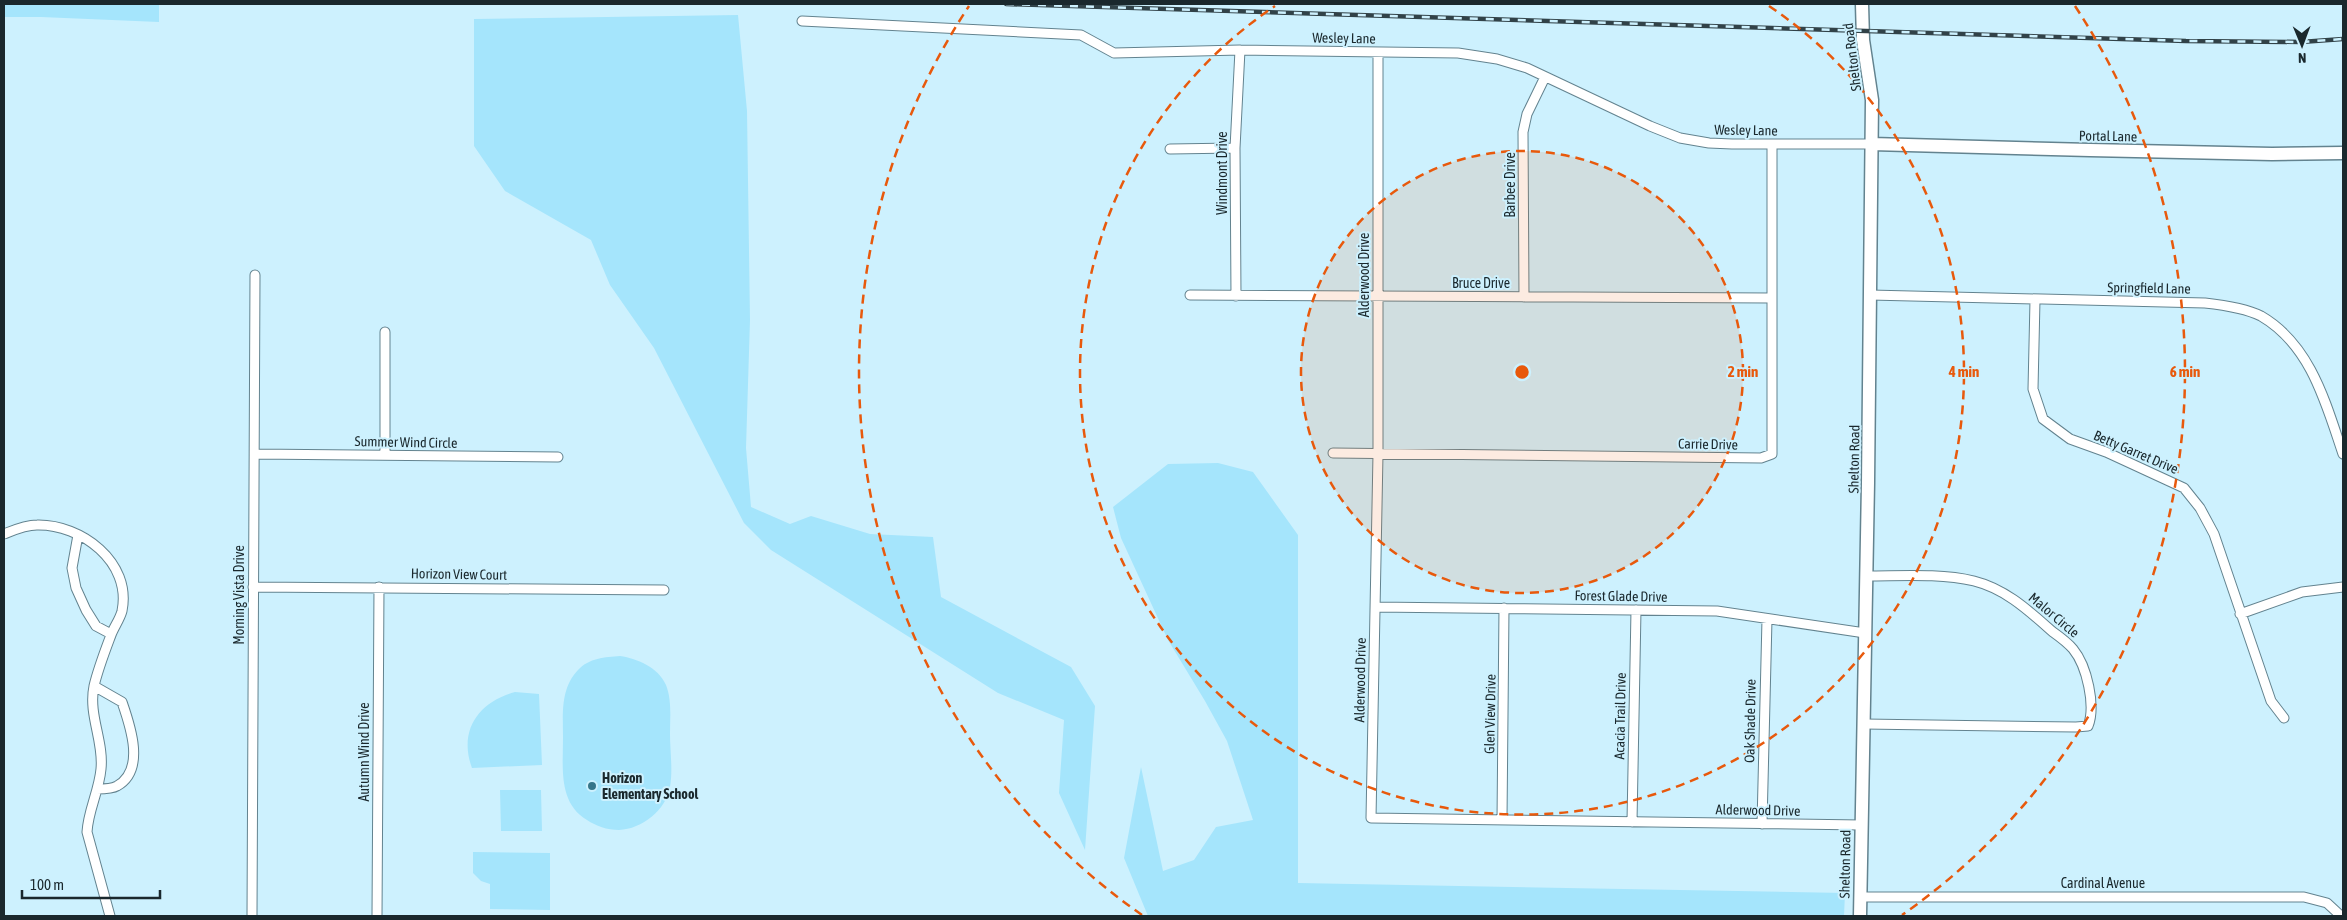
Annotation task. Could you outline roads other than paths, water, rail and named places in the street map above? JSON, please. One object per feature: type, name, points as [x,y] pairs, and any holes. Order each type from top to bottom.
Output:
[{"type":"street","name":"Shelton Road","points":[[1860,916],[1867,576],[1872,144],[1872,100],[1863,40],[1862,4]]},
{"type":"street","name":"Wesley Lane","points":[[802,22],[1081,35],[1114,53],[1240,50],[1458,53],[1497,59],[1527,68],[1680,138],[1709,143],[1872,144]]},
{"type":"street","name":"Windmont Drive","points":[[1236,296],[1235,148],[1240,50]]},
{"type":"street","name":"Alderwood Drive","points":[[1378,53],[1378,454],[1371,818],[1861,826]]},
{"type":"street","name":"Barbee Drive","points":[[1524,297],[1523,132],[1527,114],[1545,77]]},
{"type":"street","name":"Carrie Drive","points":[[1333,453],[1751,458],[1761,458],[1772,454],[1772,144]]},
{"type":"street","name":"Portal Lane","points":[[1872,144],[2272,154],[2343,153]]},
{"type":"street","points":[[1170,149],[1235,148]]},
{"type":"street","name":"Morning Vista Drive","points":[[252,916],[255,275]]},
{"type":"street","name":"Bruce Drive","points":[[1190,295],[1771,298]]},
{"type":"street","name":"Springfield Lane","points":[[1870,295],[2205,303],[2225,306],[2260,316],[2294,342],[2312,372],[2343,454]]},
{"type":"street","name":"Betty Garret Drive","points":[[2035,300],[2033,390],[2043,419],[2070,439],[2106,452],[2184,488],[2200,508],[2214,534],[2271,700],[2284,718]]},
{"type":"street","points":[[385,332],[385,455]]},
{"type":"street","name":"Summer Wind Circle","points":[[255,454],[558,457]]},
{"type":"street","points":[[4,534],[21,527],[36,525],[57,527],[78,535],[105,553],[114,568],[120,585],[122,612],[111,634],[94,686],[92,704],[100,749],[101,769],[87,832],[110,916]]},
{"type":"street","points":[[78,535],[72,568],[76,588],[96,626],[111,634]]},
{"type":"street","name":"Malor Circle","points":[[1864,724],[2076,727],[2088,726],[2092,717],[2087,679],[2074,650],[2026,607],[2000,590],[1973,581],[1944,577],[1867,576]]},
{"type":"street","name":"Horizon View Court","points":[[253,587],[664,590]]},
{"type":"street","name":"Autumn Wind Drive","points":[[377,916],[379,587]]},
{"type":"street","points":[[2240,614],[2302,592],[2343,587]]},
{"type":"street","name":"Forest Glade Drive","points":[[1375,607],[1717,611],[1865,634]]},
{"type":"street","name":"Glen View Drive","points":[[1502,820],[1504,608]]},
{"type":"street","name":"Acacia Trail Drive","points":[[1632,822],[1636,610]]},
{"type":"street","name":"Oak Shade Drive","points":[[1762,824],[1767,619]]},
{"type":"street","points":[[94,686],[122,702],[132,728],[134,748],[132,764],[125,779],[116,787],[97,789]]},
{"type":"street","name":"Cardinal Avenue","points":[[1860,896],[2304,897],[2327,903],[2341,916]]},
{"type":"railway","points":[[1006,4],[2186,41],[2301,42],[2343,39]]},
{"type":"place","name":"Horizon Elementary School","points":[[592,786]]}]
